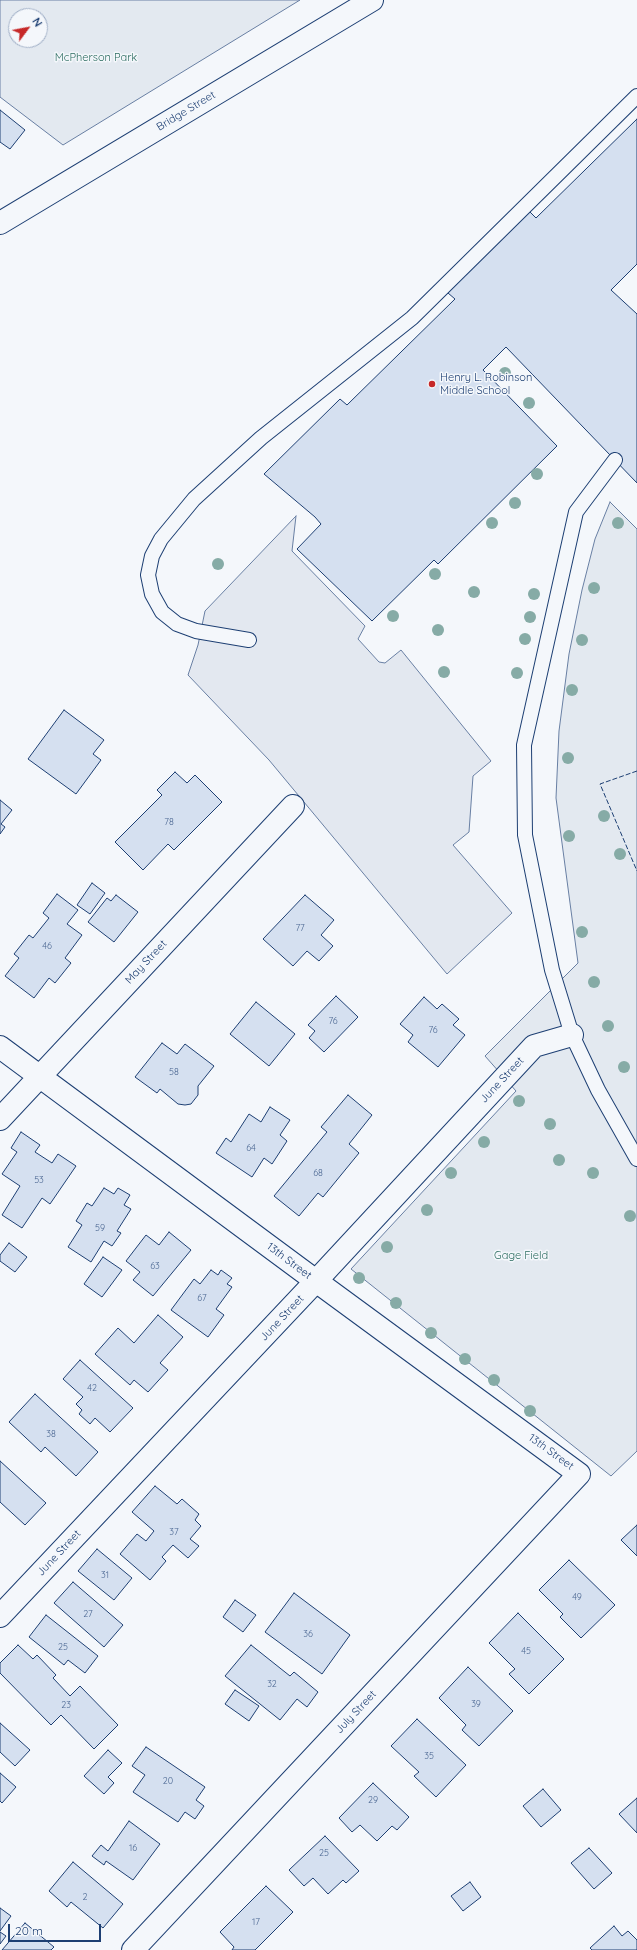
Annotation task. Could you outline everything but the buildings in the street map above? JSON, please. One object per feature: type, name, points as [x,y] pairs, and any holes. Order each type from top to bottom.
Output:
[{"type":"street","name":"Bridge Street","points":[[0,223],[372,0]]},
{"type":"street","name":"May Street","points":[[0,1118],[293,806]]},
{"type":"street","name":"June Street","points":[[0,1616],[316,1282],[534,1046],[572,1035]]},
{"type":"street","name":"13th Street","points":[[0,1047],[316,1282],[580,1474]]},
{"type":"street","name":"July Street","points":[[133,1950],[580,1474]]},
{"type":"lane","points":[[249,640],[196,631],[177,624],[162,612],[152,594],[148,575],[152,556],[161,539],[194,499],[261,438],[412,318],[637,96]]},
{"type":"lane","points":[[615,460],[576,512],[524,745],[525,835],[552,970],[572,1035],[598,1090],[637,1159]]},
{"type":"green space","name":"McPherson Park","points":[[0,0],[300,0],[63,145],[0,97]]},
{"type":"green space","name":"Gage Field","points":[[610,502],[637,529],[637,1451],[611,1476],[351,1269],[516,1091],[485,1056],[578,963],[556,798],[559,731],[569,654],[582,590],[595,539]]},
{"type":"shaded area","points":[[296,516],[292,551],[365,626],[358,639],[379,662],[385,663],[401,650],[491,761],[473,776],[469,832],[453,845],[512,913],[447,974],[269,760],[188,675],[198,645],[205,611]]},
{"type":"fence","points":[[637,771],[600,784],[637,871]]},
{"type":"place","name":"Henry L. Robinson Middle School","points":[[432,384]]}]
